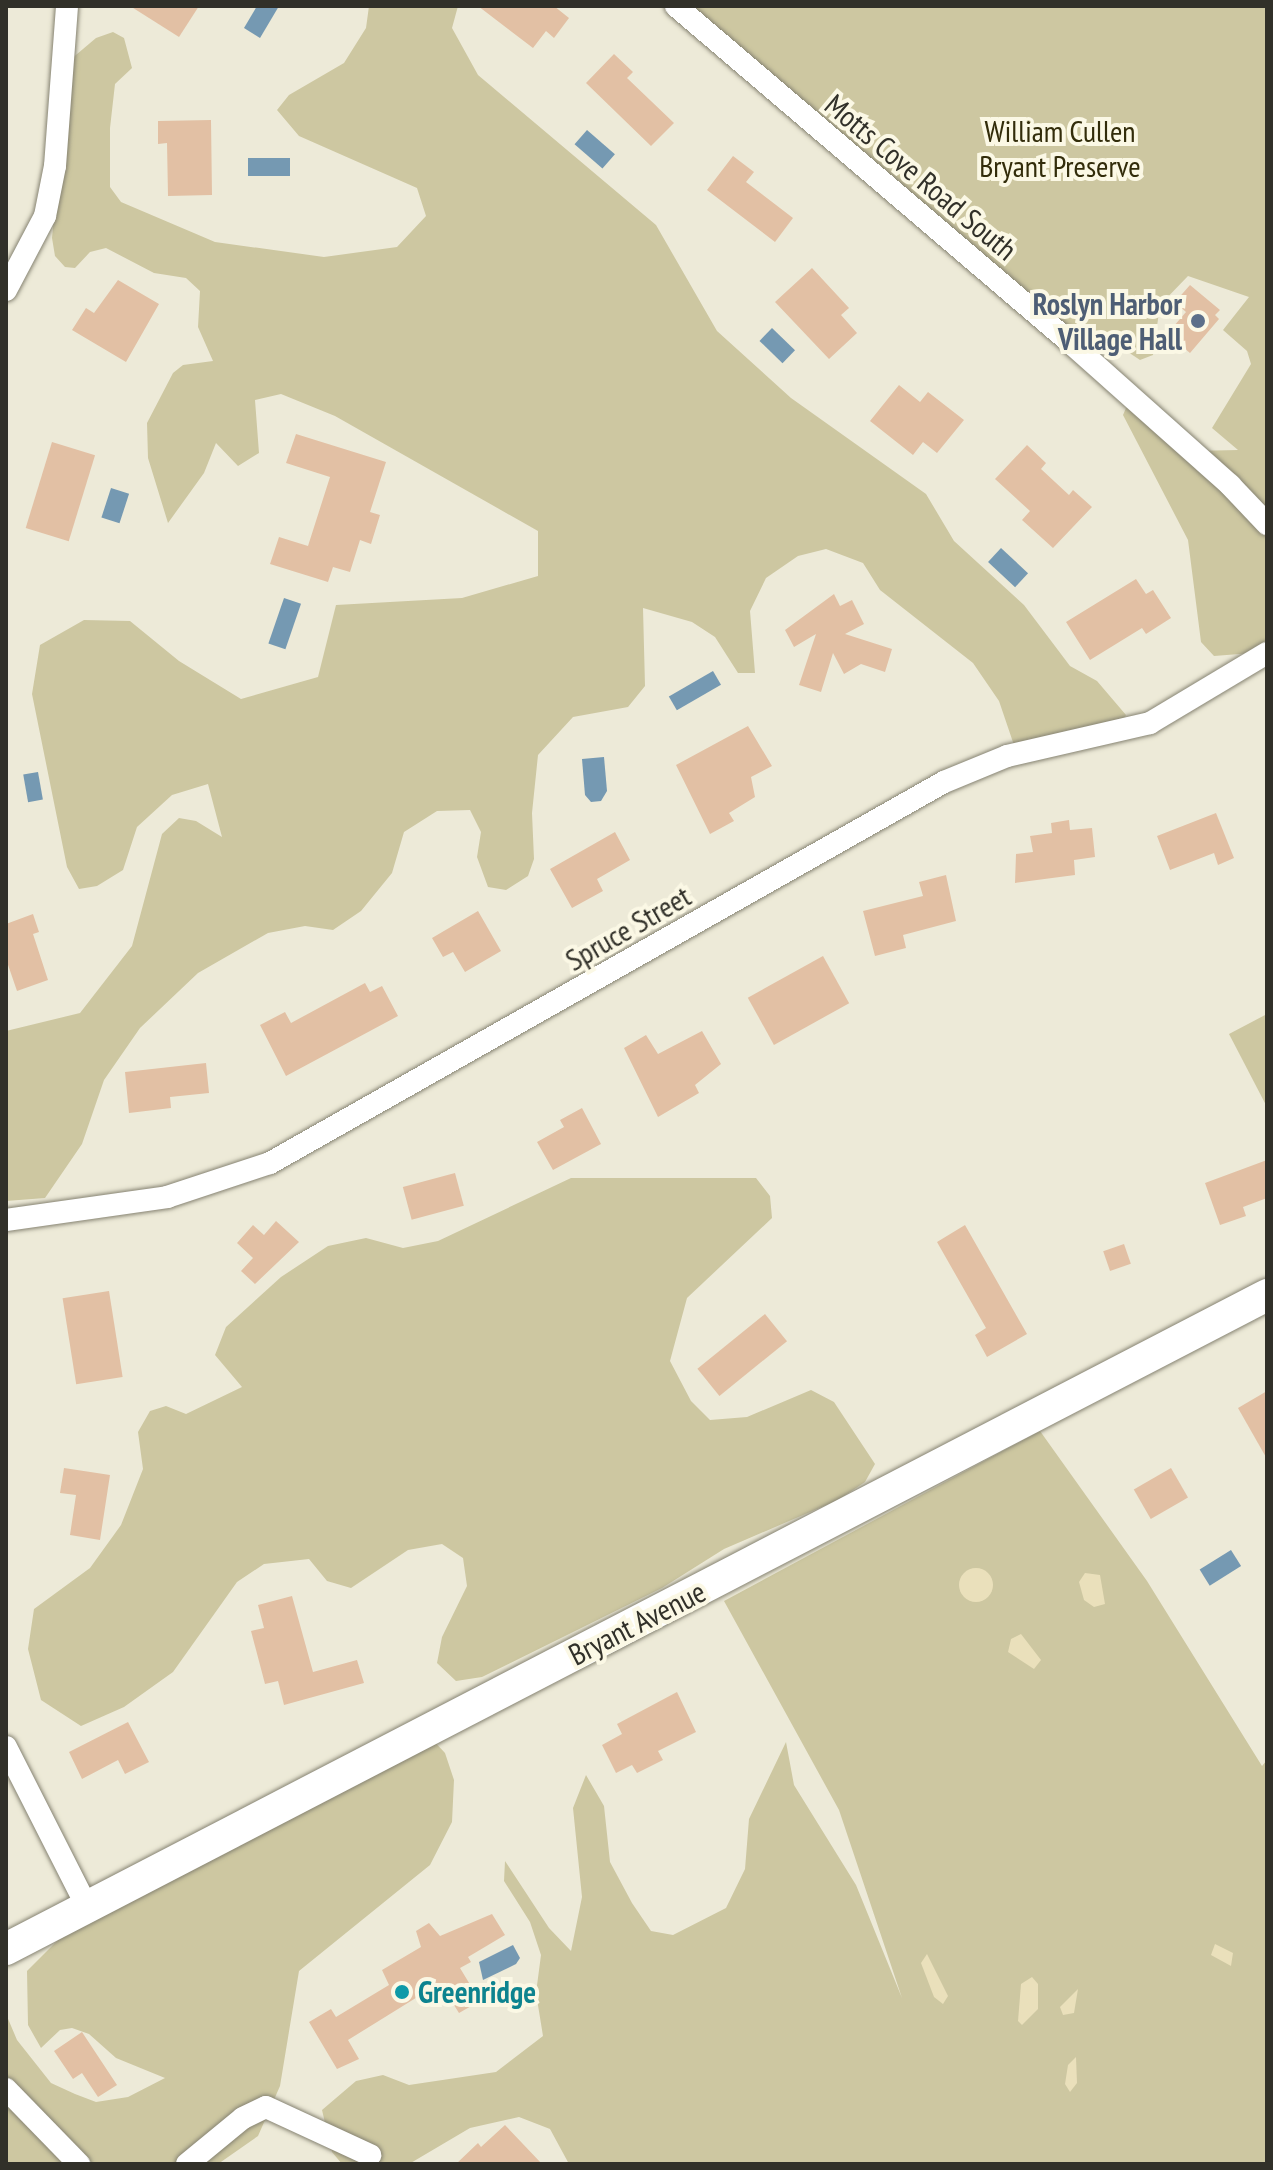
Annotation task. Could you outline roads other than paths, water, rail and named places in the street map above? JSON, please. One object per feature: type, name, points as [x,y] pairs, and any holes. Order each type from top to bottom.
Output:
[{"type":"main road","name":"Bryant Avenue","points":[[6,1949],[1267,1295]]},
{"type":"street","points":[[6,290],[45,216],[55,166],[67,6]]},
{"type":"street","name":"Motts Cove Road South","points":[[676,6],[1072,344],[1230,485],[1267,524]]},
{"type":"street","name":"Spruce Street","points":[[6,1220],[167,1197],[270,1163],[944,782],[1007,756],[1150,723],[1267,653]]},
{"type":"street","points":[[6,1747],[87,1907]]},
{"type":"street","points":[[6,2089],[79,2164]]},
{"type":"street","points":[[187,2164],[243,2118],[266,2107],[370,2155]]},
{"type":"water","points":[[257,6],[279,6],[260,38],[244,28]]},
{"type":"water","points":[[587,130],[615,154],[602,169],[575,144]]},
{"type":"water","points":[[248,158],[290,158],[290,176],[248,176]]},
{"type":"water","points":[[772,328],[795,350],[783,363],[759,341]]},
{"type":"water","points":[[111,488],[129,494],[119,523],[101,517]]},
{"type":"water","points":[[1001,548],[1028,573],[1015,587],[988,562]]},
{"type":"water","points":[[284,598],[301,604],[285,649],[268,643]]},
{"type":"water","points":[[713,671],[721,685],[677,710],[669,696]]},
{"type":"water","points":[[604,757],[607,791],[601,801],[591,802],[585,795],[582,759]]},
{"type":"water","points":[[38,772],[43,800],[28,802],[23,775]]},
{"type":"water","points":[[1231,1550],[1241,1566],[1210,1586],[1200,1570]]},
{"type":"water","points":[[513,1945],[520,1958],[516,1964],[483,1980],[479,1962]]},
{"type":"place","name":"Roslyn Harbor Village Hall","points":[[1198,321]]},
{"type":"place","name":"Greenridge","points":[[402,1992]]},
{"type":"park label","name":"William Cullen Bryant Preserve","points":[[1060,148]]}]
